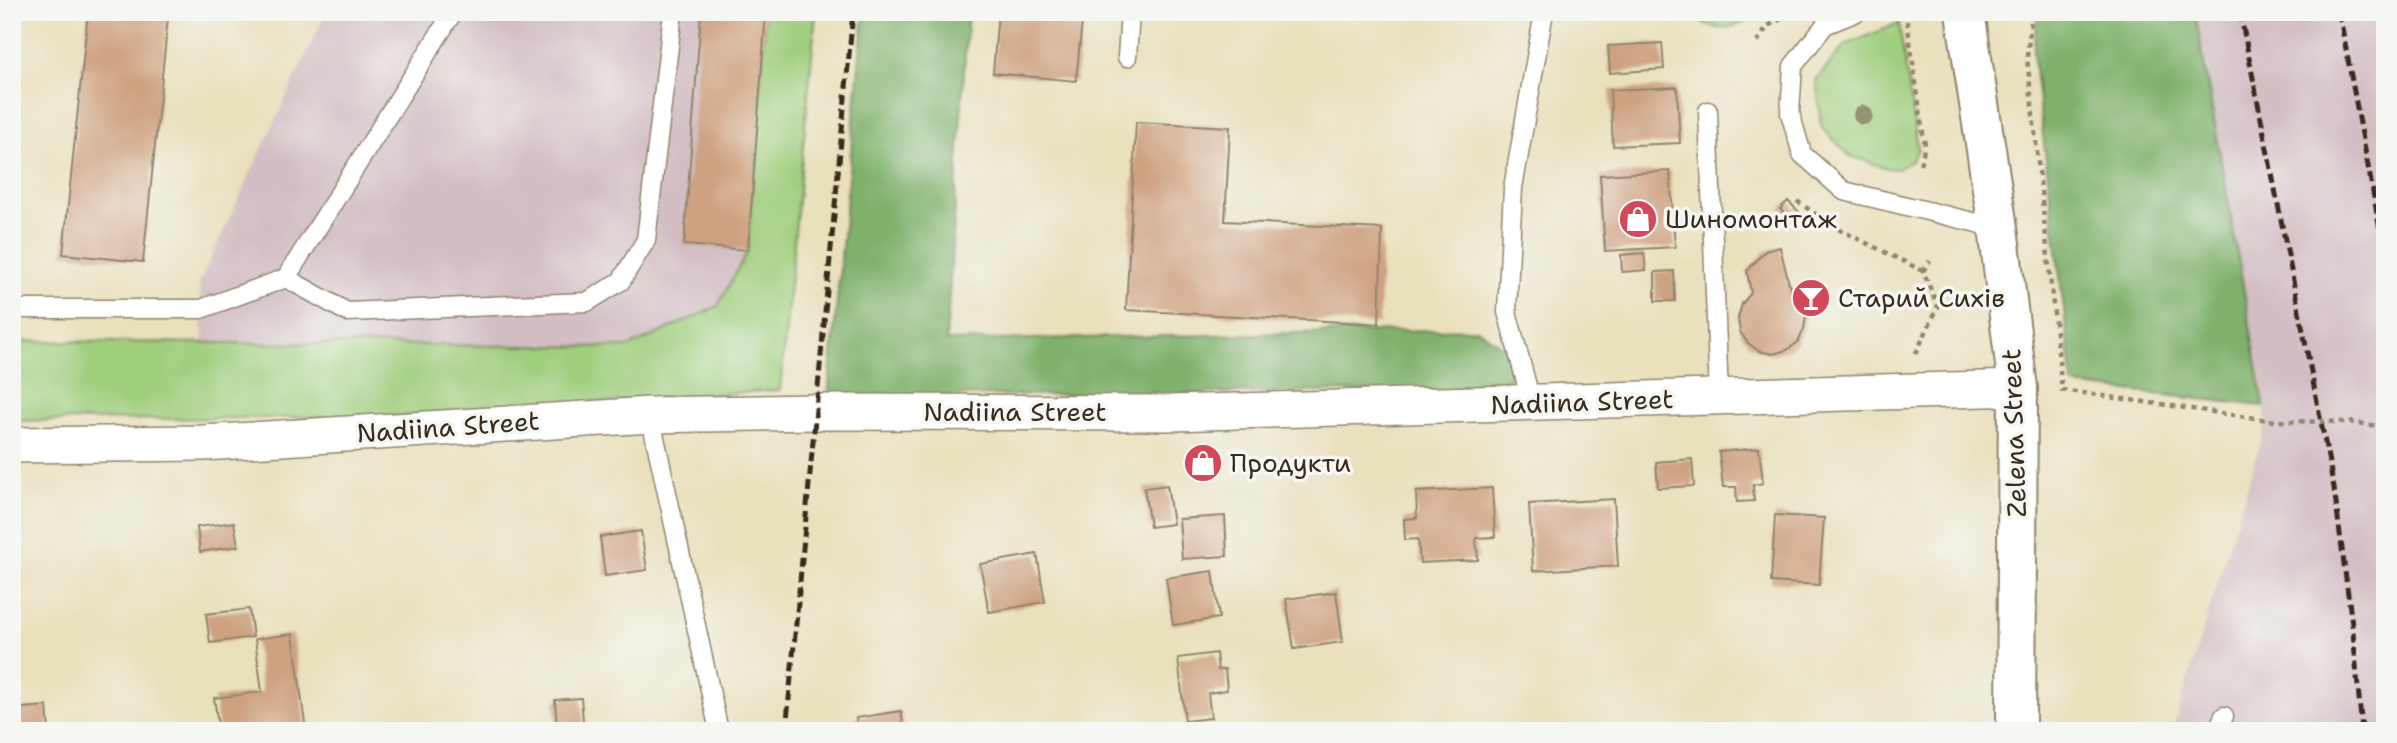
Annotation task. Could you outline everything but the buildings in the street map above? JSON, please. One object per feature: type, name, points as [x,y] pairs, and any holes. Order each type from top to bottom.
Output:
[{"type":"main road","name":"Zelena Street","points":[[1965,12],[1998,228],[2018,388],[2016,731]]},
{"type":"street","name":"Nadiina Street","points":[[12,445],[203,443],[650,415],[814,412],[1172,413],[2018,388]]},
{"type":"lane","points":[[12,309],[201,309],[286,278],[453,12]]},
{"type":"lane","points":[[286,278],[348,313],[587,302],[621,281],[646,240],[673,12]]},
{"type":"lane","points":[[1127,57],[1130,12]]},
{"type":"lane","points":[[1532,404],[1507,312],[1513,188],[1544,12]]},
{"type":"lane","points":[[1857,12],[1825,25],[1793,66],[1790,113],[1802,154],[1843,191],[1998,228]]},
{"type":"lane","points":[[1708,111],[1719,398]]},
{"type":"lane","points":[[650,415],[719,731]]},
{"type":"path","points":[[1757,42],[1768,26],[1794,12]]},
{"type":"path","points":[[2032,12],[2027,57],[2062,390],[2275,421],[2351,422],[2385,427]]},
{"type":"path","points":[[1907,21],[1925,146],[1920,165]]},
{"type":"path","points":[[1797,201],[1834,228],[1923,271],[1938,307],[1910,366]]},
{"type":"path","points":[[1923,271],[1930,261]]},
{"type":"shaded area","points":[[326,12],[766,12],[748,250],[718,306],[629,347],[204,345],[199,283]]},
{"type":"shaded area","points":[[2195,12],[2385,12],[2385,731],[2172,731],[2267,422]]},
{"type":"green space","points":[[766,12],[816,12],[780,390],[400,416],[12,421],[12,341],[629,347],[718,306],[748,250]]},
{"type":"green space","points":[[864,12],[968,12],[946,341],[1477,329],[1509,351],[1514,373],[1495,390],[828,397]]},
{"type":"green space","points":[[1691,12],[1764,12],[1736,26],[1718,28],[1700,21]]},
{"type":"green space","points":[[2038,12],[2195,12],[2264,406],[2073,385],[2033,52]]},
{"type":"green space","points":[[1899,23],[1918,149],[1911,161],[1898,169],[1886,168],[1850,156],[1822,128],[1816,80],[1845,45]]},
{"type":"railway","points":[[786,731],[853,12]]},
{"type":"railway","points":[[2240,12],[2334,488],[2353,632],[2362,731]]},
{"type":"railway","points":[[2339,12],[2385,256]]},
{"type":"place","name":"Шиномонтаж","points":[[1638,219]]},
{"type":"place","name":"Старий Сихів","points":[[1811,298]]},
{"type":"place","name":"Продукти","points":[[1203,463]]}]
